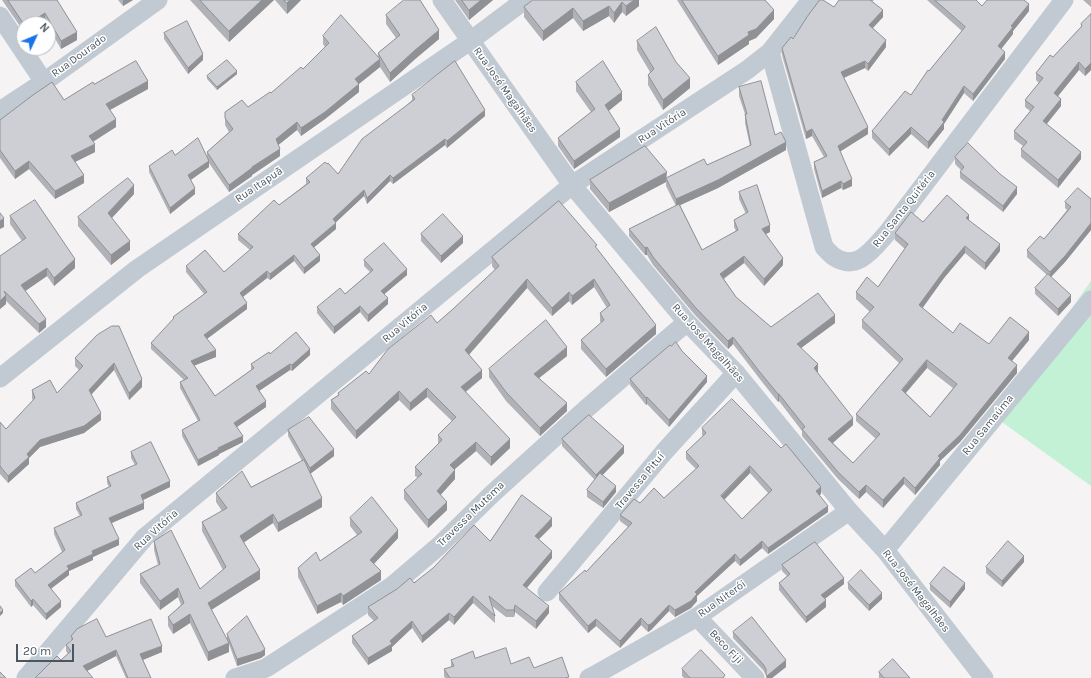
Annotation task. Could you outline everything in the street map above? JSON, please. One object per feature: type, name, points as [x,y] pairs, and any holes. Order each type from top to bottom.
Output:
[{"type":"street","name":"Rua Dourado","points":[[0,111],[44,82],[158,0]]},
{"type":"street","name":"Rua José Magalhães","points":[[442,0],[572,185],[687,322],[736,373],[849,511],[885,550],[984,678]]},
{"type":"street","name":"Rua Itapuã","points":[[0,378],[137,269],[470,40],[525,0]]},
{"type":"street","name":"Rua Vitória","points":[[26,678],[145,538],[572,185],[741,74],[770,52],[811,0]]},
{"type":"street","name":"Rua Santa Quitéria","points":[[770,52],[824,248],[832,256],[850,263],[860,260],[868,254],[888,232],[1064,0]]},
{"type":"street","points":[[0,16],[44,82]]},
{"type":"street","name":"Rua Samaúma","points":[[885,550],[1091,300]]},
{"type":"street","name":"Travessa Mutema","points":[[235,678],[266,668],[392,586],[440,545],[492,494],[586,409],[687,322]]},
{"type":"street","name":"Travessa Pituí","points":[[547,592],[664,452],[736,373]]},
{"type":"street","name":"Rua Niterói","points":[[589,678],[697,617],[849,511]]},
{"type":"street","name":"Beco Fiji","points":[[697,617],[755,678]]},
{"type":"green space","points":[[1091,281],[1091,486],[995,417]]},
{"type":"building","points":[[8,0],[57,0],[77,32],[61,41],[56,32],[56,16],[47,16],[45,13],[40,16],[19,16]]},
{"type":"building","points":[[200,0],[262,0],[229,31]]},
{"type":"building","points":[[404,0],[420,0],[439,30],[390,73],[378,53],[400,35],[386,15]]},
{"type":"building","points":[[462,0],[481,0],[469,10]]},
{"type":"building","points":[[533,0],[634,0],[626,6],[622,2],[614,13],[609,6],[583,21],[573,8],[543,31],[524,7]]},
{"type":"building","points":[[682,0],[765,0],[774,10],[756,29],[748,32],[749,35],[718,56]]},
{"type":"building","points":[[820,0],[823,0],[834,7],[839,0],[870,0],[883,10],[869,25],[886,40],[868,64],[865,61],[841,72],[868,127],[838,146],[852,179],[843,184],[841,181],[822,191],[814,162],[827,156],[812,129],[806,132],[782,48],[791,37],[793,39]]},
{"type":"building","points":[[935,0],[976,0],[982,6],[987,0],[1024,0],[1029,4],[1011,26],[1013,27],[998,46],[1005,52],[973,94],[964,86],[942,120],[944,122],[928,142],[911,127],[889,149],[872,131],[905,91],[911,95],[928,70],[929,71],[965,27]]},
{"type":"building","points":[[1091,14],[1091,63],[1085,69],[1079,62],[1054,93],[1061,99],[1043,121],[1081,152],[1058,180],[1021,149],[1027,142],[1014,131],[1034,107],[1025,100],[1043,78],[1036,73],[1050,55],[1053,57],[1082,26],[1081,24]]},
{"type":"building","points":[[341,15],[380,59],[355,79],[359,84],[325,112],[301,128],[297,122],[276,139],[280,149],[252,167],[229,185],[207,152],[233,129],[225,118],[225,112],[242,100],[248,107],[270,92],[271,93],[301,67],[303,69],[329,43],[323,36]]},
{"type":"building","points":[[187,21],[203,54],[188,68],[164,33]]},
{"type":"building","points":[[656,27],[676,62],[690,78],[663,100],[648,75],[654,69],[637,41]]},
{"type":"building","points":[[227,60],[237,71],[217,87],[207,76]]},
{"type":"building","points":[[136,61],[148,81],[106,104],[116,119],[89,136],[95,144],[71,156],[84,175],[55,191],[29,161],[15,171],[0,150],[0,120],[52,82],[64,100],[93,82],[94,84]]},
{"type":"building","points":[[455,61],[485,110],[447,141],[445,139],[393,178],[390,175],[367,198],[364,190],[333,219],[336,223],[311,244],[320,255],[304,268],[294,255],[270,274],[267,271],[240,293],[247,303],[204,335],[216,350],[191,361],[215,396],[254,368],[251,364],[269,352],[270,354],[296,332],[310,349],[292,365],[290,364],[256,386],[266,401],[234,423],[243,436],[198,460],[182,430],[200,420],[180,382],[188,378],[151,343],[174,318],[173,317],[207,292],[186,266],[205,250],[224,272],[253,247],[238,234],[274,200],[279,205],[310,182],[306,178],[325,162],[327,164],[328,163],[338,174],[362,139],[415,99],[412,95]]},
{"type":"building","points":[[603,61],[622,92],[605,105],[620,129],[574,161],[558,138],[595,109],[576,82]]},
{"type":"building","points":[[761,81],[775,135],[781,132],[786,142],[718,180],[676,199],[666,178],[704,159],[707,165],[751,145],[745,114],[747,114],[739,87]]},
{"type":"building","points":[[198,138],[209,161],[188,175],[195,188],[170,208],[149,166],[172,150],[175,155]]},
{"type":"building","points":[[968,143],[1000,174],[1017,187],[1003,206],[960,172],[964,167],[955,157]]},
{"type":"building","points":[[645,146],[667,172],[609,203],[590,180]]},
{"type":"building","points":[[128,178],[134,185],[108,213],[130,241],[111,255],[78,217]]},
{"type":"building","points":[[757,185],[770,225],[762,229],[783,258],[764,279],[744,256],[720,274],[736,297],[771,327],[818,293],[835,315],[797,344],[818,364],[814,368],[853,418],[828,439],[853,463],[880,434],[856,414],[903,359],[862,320],[874,307],[856,292],[867,277],[878,287],[908,244],[895,233],[911,212],[923,222],[947,195],[969,215],[966,218],[1000,244],[985,263],[965,246],[919,305],[953,333],[960,323],[989,344],[1010,317],[1029,332],[1008,358],[1017,365],[960,435],[938,456],[940,458],[915,488],[904,477],[883,500],[866,485],[859,492],[838,472],[802,429],[805,427],[733,337],[728,341],[695,307],[653,257],[647,247],[645,248],[629,229],[679,204],[702,250],[738,230],[734,220],[748,212],[739,192]],"holes":[[[927,360],[957,384],[930,417],[902,390]]]},
{"type":"building","points":[[1078,188],[1091,199],[1091,223],[1065,256],[1050,272],[1027,250],[1040,236],[1044,239],[1071,207],[1065,202]]},
{"type":"building","points":[[35,200],[75,259],[54,278],[47,268],[21,285],[46,319],[39,324],[4,291],[6,295],[0,301],[0,256],[26,238],[10,216]]},
{"type":"building","points":[[559,201],[597,245],[595,246],[656,325],[606,369],[581,340],[604,320],[600,313],[610,305],[594,279],[572,296],[569,292],[552,308],[527,279],[465,350],[482,370],[461,387],[510,439],[491,457],[476,442],[450,465],[455,470],[437,491],[447,502],[428,520],[404,490],[422,474],[415,467],[442,440],[438,435],[456,417],[427,388],[410,403],[399,391],[356,431],[331,400],[339,395],[338,393],[366,371],[369,374],[388,349],[431,315],[437,323],[499,266],[492,257]]},
{"type":"building","points":[[0,213],[4,218],[0,221]]},
{"type":"building","points":[[443,214],[463,236],[441,256],[421,234]]},
{"type":"building","points":[[384,243],[407,269],[381,291],[388,298],[368,315],[360,306],[334,327],[317,307],[340,288],[345,294],[373,270],[364,260]]},
{"type":"building","points":[[1048,274],[1071,295],[1058,309],[1035,288]]},
{"type":"building","points":[[546,320],[567,347],[534,374],[567,403],[540,428],[506,392],[489,369]]},
{"type":"building","points":[[112,326],[119,326],[142,379],[129,393],[114,363],[89,390],[101,413],[84,426],[40,440],[27,454],[29,457],[8,476],[0,466],[0,422],[6,429],[35,398],[32,390],[50,380],[57,393],[83,366],[75,358],[97,335]]},
{"type":"building","points":[[676,342],[682,351],[707,376],[669,420],[647,397],[646,398],[630,379],[670,345],[671,346]]},
{"type":"building","points":[[732,399],[781,448],[786,444],[821,487],[816,491],[828,506],[768,548],[762,541],[740,560],[735,554],[695,592],[697,594],[691,601],[675,610],[669,605],[651,624],[648,625],[641,618],[620,641],[596,619],[588,626],[559,593],[585,570],[586,572],[632,523],[620,515],[634,499],[640,503],[654,488],[664,498],[699,466],[686,452],[706,433],[702,428]],"holes":[[[750,466],[772,490],[742,519],[721,496]]]},
{"type":"building","points":[[589,415],[624,446],[596,475],[562,439]]},
{"type":"building","points":[[309,417],[334,449],[310,468],[288,430]]},
{"type":"building","points":[[151,442],[170,481],[141,495],[144,503],[109,518],[119,539],[92,551],[93,554],[67,566],[69,569],[48,585],[61,601],[46,614],[33,599],[31,601],[15,580],[31,568],[35,573],[65,550],[54,528],[82,515],[76,503],[111,486],[107,477],[137,464],[131,452]]},
{"type":"building","points":[[304,460],[322,498],[278,523],[273,514],[240,536],[260,570],[208,603],[229,643],[208,652],[190,614],[173,625],[168,617],[184,603],[178,588],[160,601],[140,574],[160,564],[154,541],[171,530],[200,589],[226,567],[202,522],[227,508],[216,493],[242,471],[251,487]]},
{"type":"building","points":[[600,473],[616,486],[603,502],[587,490]]},
{"type":"building","points":[[522,495],[552,518],[535,536],[552,551],[523,585],[549,606],[536,621],[515,605],[514,610],[506,610],[489,596],[495,616],[473,596],[454,617],[449,613],[422,636],[412,621],[390,641],[392,644],[368,658],[352,636],[378,618],[368,607],[397,589],[410,578],[414,583],[433,568],[474,525],[490,541]]},
{"type":"building","points":[[372,497],[398,530],[370,560],[381,571],[343,596],[341,593],[317,606],[298,568],[316,552],[320,561],[362,532],[350,518]]},
{"type":"building","points":[[1008,541],[1024,556],[1002,581],[986,567]]},
{"type":"building","points":[[815,542],[844,578],[821,595],[826,600],[806,617],[779,583],[790,574],[782,565]]},
{"type":"building","points":[[944,567],[965,583],[950,602],[930,584]]},
{"type":"building","points":[[861,570],[882,593],[869,605],[848,583]]},
{"type":"building","points":[[0,606],[3,610],[0,613]]},
{"type":"building","points":[[247,616],[265,649],[261,652],[237,659],[227,634]]},
{"type":"building","points":[[752,617],[786,660],[767,676],[766,669],[763,664],[733,632]]},
{"type":"building","points":[[97,619],[106,637],[151,619],[162,646],[140,654],[151,678],[128,678],[116,650],[83,666],[93,678],[35,678],[57,656],[61,660],[71,651],[66,645],[73,639],[71,636],[77,629]]},
{"type":"building","points":[[506,648],[511,664],[529,657],[534,668],[562,657],[569,677],[450,678],[444,669],[454,666],[451,660],[473,651],[475,658]]},
{"type":"building","points":[[701,650],[725,675],[723,678],[690,678],[682,669]]},
{"type":"building","points":[[893,659],[910,678],[884,678],[879,672]]},
{"type":"building","points":[[0,672],[6,678],[0,678]]}]
